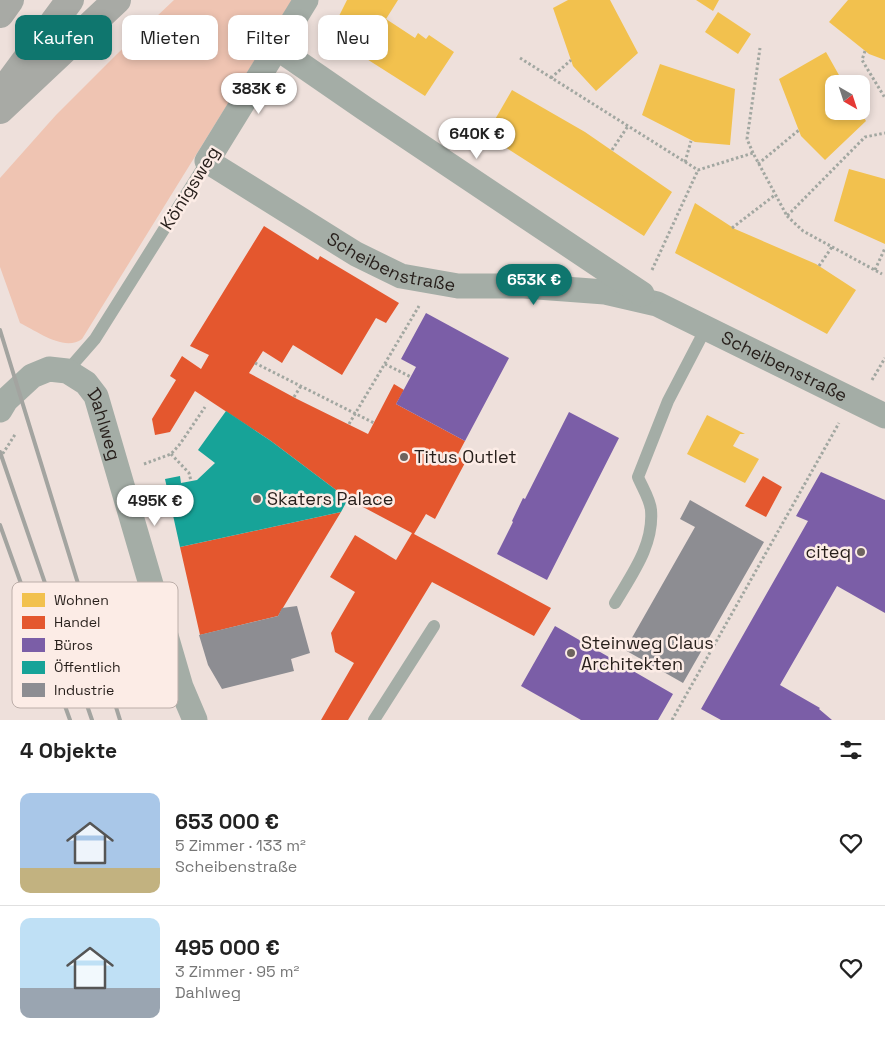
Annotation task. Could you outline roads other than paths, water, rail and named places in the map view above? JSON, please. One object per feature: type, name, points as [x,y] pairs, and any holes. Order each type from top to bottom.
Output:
[{"type":"highway","points":[[0,14],[10,0]]},
{"type":"highway","points":[[0,96],[70,0]]},
{"type":"highway","points":[[0,110],[117,0]]},
{"type":"street","name":"Königsweg","points":[[297,15],[306,0]]},
{"type":"street","name":"Königsweg","points":[[207,161],[270,60]]},
{"type":"street","name":"Scheibenstraße","points":[[294,60],[649,299],[885,416]]},
{"type":"street","name":"Scheibenstraße","points":[[207,161],[356,254],[401,276],[458,286],[524,286],[605,292],[649,299]]},
{"type":"street","points":[[0,410],[6,400],[32,376],[48,369],[67,371]]},
{"type":"street","name":"Dahlweg","points":[[67,371],[86,383],[96,396],[150,582]]},
{"type":"street","name":"Dahlweg","points":[[178,677],[195,720]]},
{"type":"lane","name":"Königsweg","points":[[67,371],[95,339],[207,161]]},
{"type":"lane","points":[[615,603],[644,553],[651,532],[651,508],[638,477],[668,401],[706,328]]},
{"type":"lane","points":[[374,720],[434,626]]},
{"type":"railway","points":[[0,330],[78,582]]},
{"type":"railway","points":[[0,452],[45,582]]},
{"type":"railway","points":[[0,525],[20,582]]},
{"type":"railway","points":[[66,708],[70,720]]},
{"type":"railway","points":[[88,708],[92,720]]},
{"type":"railway","points":[[116,708],[120,720]]},
{"type":"place","name":"Titus Outlet","points":[[404,457]]},
{"type":"place","name":"Skaters Palace","points":[[257,499]]},
{"type":"place","name":"citeq","points":[[861,552]]},
{"type":"place","name":"Steinweg Claus Architekten","points":[[571,653]]}]
